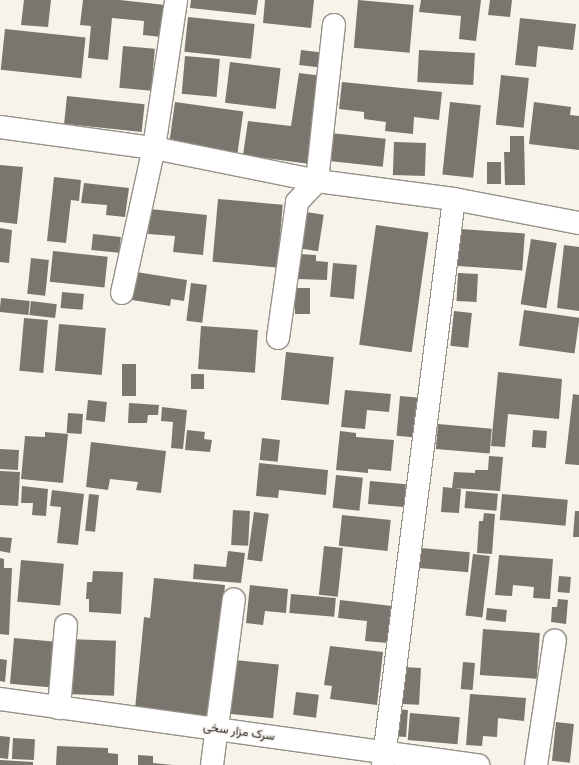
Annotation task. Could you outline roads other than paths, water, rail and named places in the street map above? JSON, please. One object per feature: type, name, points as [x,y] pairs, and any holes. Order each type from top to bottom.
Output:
[{"type":"street","points":[[122,293],[154,148],[176,0]]},
{"type":"street","points":[[278,338],[297,202],[317,181],[334,25]]},
{"type":"street","points":[[0,127],[154,148],[317,181],[454,199],[579,223]]},
{"type":"street","points":[[384,759],[454,199]]},
{"type":"street","points":[[212,765],[215,729],[234,599]]},
{"type":"street","points":[[60,708],[66,625]]},
{"type":"street","points":[[536,765],[555,640]]},
{"type":"street","name":"سرک مزار سخی","points":[[0,700],[215,729],[384,759],[478,765]]}]
